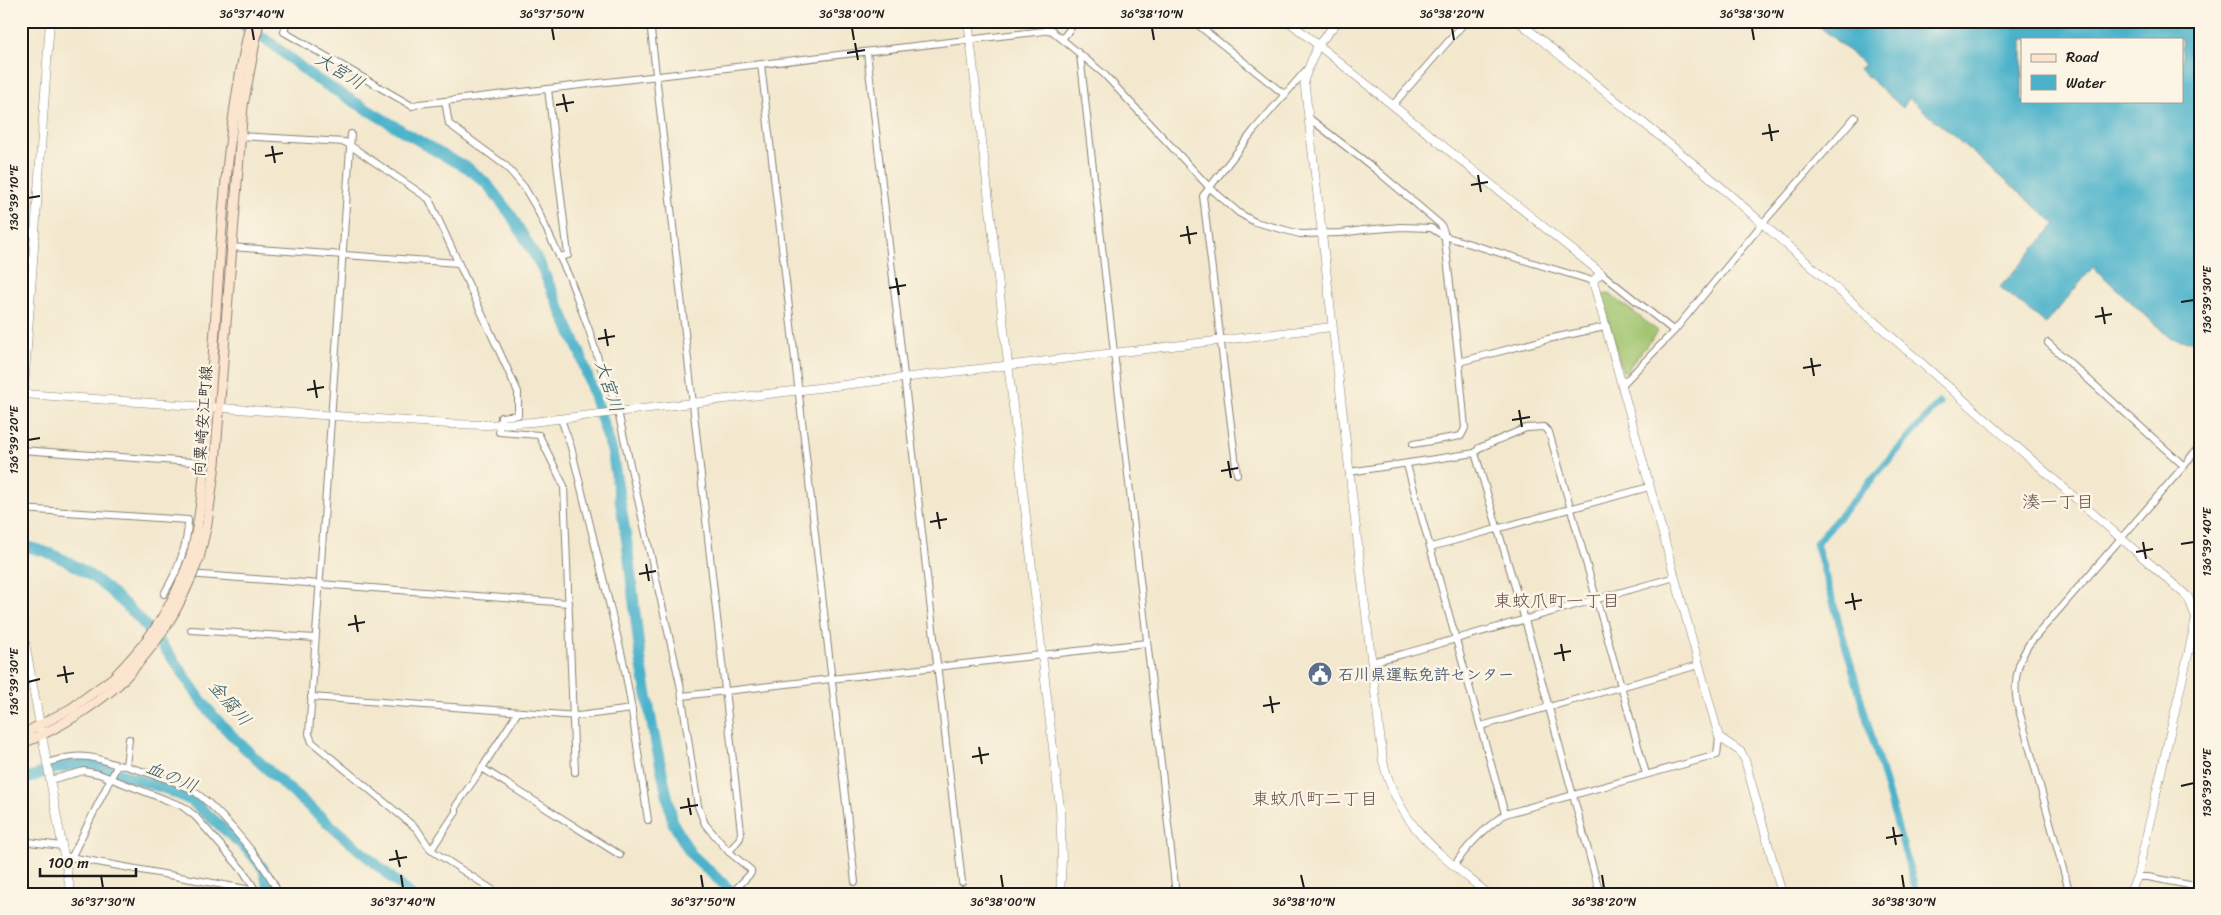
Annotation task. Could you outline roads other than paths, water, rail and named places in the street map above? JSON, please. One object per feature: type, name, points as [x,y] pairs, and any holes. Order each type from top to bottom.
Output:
[{"type":"main road","name":"向粟崎安江町線","points":[[21,744],[40,731],[85,711],[147,655],[163,633],[184,595],[210,507],[243,78],[251,21]]},
{"type":"main road","name":"向粟崎安江町線","points":[[195,557],[206,463],[230,135],[259,21]]},
{"type":"main road","name":"向粟崎安江町線","points":[[21,735],[40,731]]},
{"type":"street","points":[[21,432],[50,21]]},
{"type":"street","points":[[287,21],[284,32],[412,106],[1052,30]]},
{"type":"street","points":[[650,21],[741,832],[740,838],[729,852]]},
{"type":"street","points":[[968,21],[1062,831],[1060,894]]},
{"type":"street","points":[[1040,21],[1063,38],[1104,74],[1209,187],[1239,213],[1255,222],[1287,232],[1322,234],[1401,227],[1431,228],[1444,236],[1593,281]]},
{"type":"street","points":[[1063,38],[1076,21]]},
{"type":"street","points":[[1193,21],[1285,95]]},
{"type":"street","points":[[1288,21],[1674,331]]},
{"type":"street","points":[[1338,21],[1318,45],[1304,79],[1383,761],[1394,797],[1412,826],[1454,866],[1488,894]]},
{"type":"street","points":[[1393,106],[1466,21]]},
{"type":"street","points":[[1518,21],[1705,173],[2121,536],[2188,597],[2198,617],[2137,877],[2129,894]]},
{"type":"street","points":[[867,52],[962,882]]},
{"type":"street","points":[[1080,54],[1176,894]]},
{"type":"street","points":[[761,64],[855,882]]},
{"type":"street","points":[[1237,474],[1203,196],[1307,69]]},
{"type":"street","points":[[548,89],[568,255],[559,257]]},
{"type":"street","points":[[445,101],[449,124],[506,166],[524,187],[559,257],[589,330],[616,412],[682,696],[698,806],[705,824],[729,852],[751,870],[732,894]]},
{"type":"street","points":[[1622,385],[1674,331],[1762,224],[1855,117]]},
{"type":"street","points":[[1308,118],[1441,225],[1444,236],[1459,362],[1465,428],[1461,436],[1413,444]]},
{"type":"street","points":[[351,134],[308,734],[312,742],[417,829],[431,850],[499,894]]},
{"type":"street","points":[[239,136],[345,142],[428,199],[518,392],[518,415],[501,417],[499,432],[539,435],[564,486],[575,772]]},
{"type":"street","points":[[21,231],[34,232]]},
{"type":"street","points":[[230,247],[458,263]]},
{"type":"street","points":[[1593,281],[1601,272]]},
{"type":"street","points":[[1454,866],[1481,831],[1505,814],[1717,755],[1719,737],[1593,281]]},
{"type":"street","points":[[1459,362],[1548,339],[1605,327]]},
{"type":"street","points":[[24,394],[450,424],[499,425],[1332,328]]},
{"type":"street","points":[[2048,343],[2184,466]]},
{"type":"street","points":[[2200,363],[2197,366],[2200,370]]},
{"type":"street","points":[[562,418],[623,660],[648,820]]},
{"type":"street","points":[[1349,472],[1407,465],[1475,453],[1478,448],[1526,428],[1544,427],[1552,437],[1646,774]]},
{"type":"street","points":[[2070,894],[2014,690],[2018,664],[2029,644],[2200,446]]},
{"type":"street","points":[[21,450],[206,463]]},
{"type":"street","points":[[1475,453],[1525,620],[1600,894]]},
{"type":"street","points":[[1407,465],[1505,814]]},
{"type":"street","points":[[1430,548],[1649,487]]},
{"type":"street","points":[[21,509],[188,520],[188,530],[181,558],[164,594]]},
{"type":"street","points":[[175,573],[569,603]]},
{"type":"street","points":[[1371,662],[1675,577]]},
{"type":"street","points":[[21,621],[62,846],[67,857],[70,894]]},
{"type":"street","points":[[191,630],[315,638]]},
{"type":"street","points":[[682,696],[1147,643]]},
{"type":"street","points":[[1481,726],[1699,665]]},
{"type":"street","points":[[21,674],[31,673]]},
{"type":"street","points":[[311,697],[573,716],[632,709]]},
{"type":"street","points":[[431,850],[456,812],[456,806],[518,712]]},
{"type":"street","points":[[1719,737],[1741,752],[1745,760],[1782,894]]},
{"type":"street","points":[[126,766],[129,739]]},
{"type":"street","points":[[47,763],[80,755],[116,766],[126,766],[195,792],[221,816],[266,870],[278,894]]},
{"type":"street","points":[[67,857],[111,779],[116,766]]},
{"type":"street","points":[[482,768],[620,855]]},
{"type":"street","points":[[50,780],[84,771],[111,779],[182,806],[194,816],[238,865],[257,892]]},
{"type":"street","points":[[21,841],[62,846]]},
{"type":"street","points":[[67,857],[257,892]]},
{"type":"street","points":[[2137,877],[2148,877],[2200,887]]},
{"type":"water","points":[[1813,21],[2200,21],[2200,342],[2171,339],[2093,267],[2046,324],[2000,287],[2056,224],[1909,98],[1903,108],[1859,69],[1864,64]]},
{"type":"waterway","name":"大宮川","points":[[237,21],[271,43],[313,77],[441,154],[468,168],[487,184],[511,215],[540,264],[580,353],[612,451],[627,543],[640,655],[653,730],[673,823],[691,854],[734,894]]},
{"type":"waterway","points":[[1917,894],[1816,543],[1939,403]]},
{"type":"waterway","name":"金腐川","points":[[21,546],[43,551],[65,560],[86,573],[125,604],[158,640],[212,715],[288,789],[410,894]]},
{"type":"waterway","name":"血の川","points":[[21,781],[57,768],[86,764],[95,765],[169,790],[192,801],[248,850],[263,868],[271,894]]},
{"type":"place","name":"石川県運転免許センター","points":[[1320,674]]},
{"type":"district","name":"湊一丁目","points":[[2058,502]]},
{"type":"district","name":"東蚊爪町一丁目","points":[[1557,601]]},
{"type":"district","name":"東蚊爪町二丁目","points":[[1315,799]]}]
